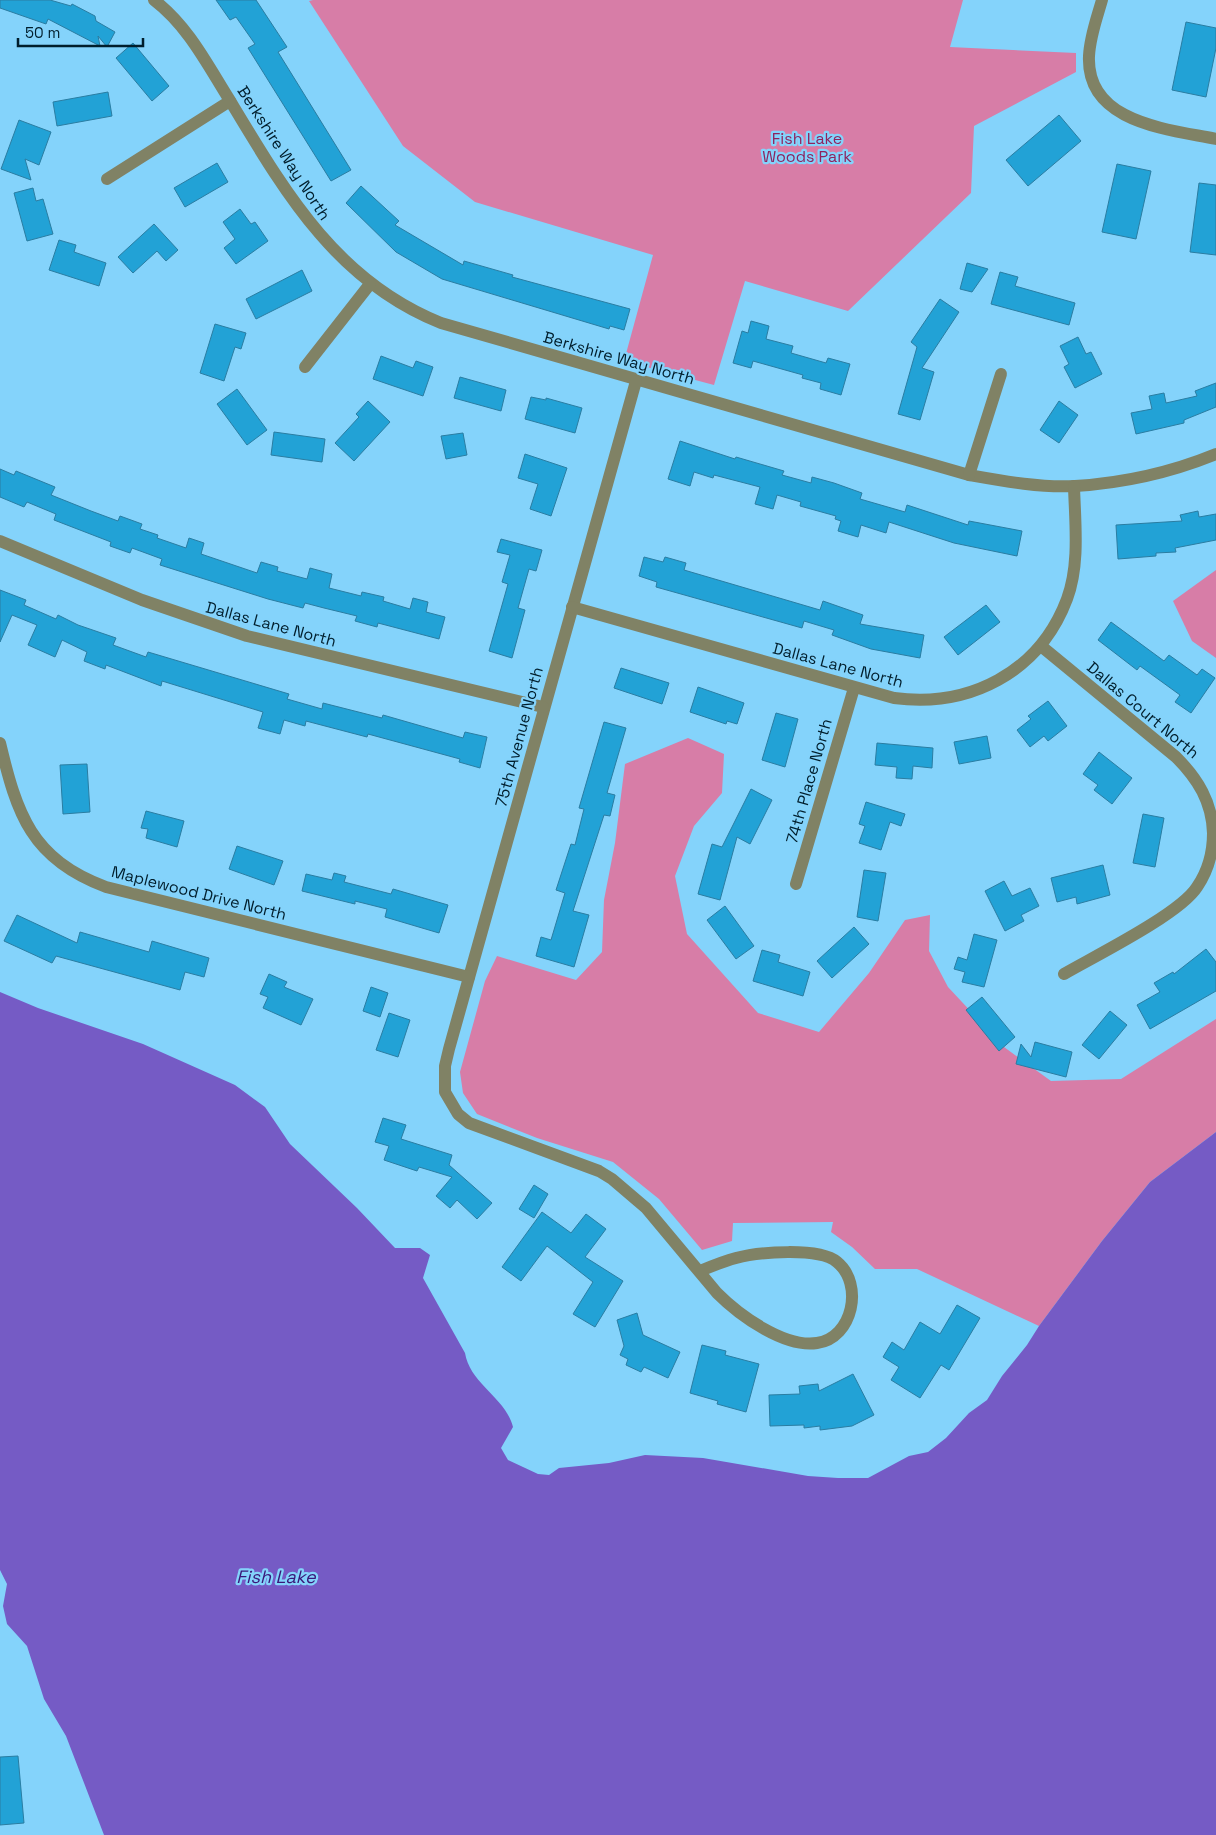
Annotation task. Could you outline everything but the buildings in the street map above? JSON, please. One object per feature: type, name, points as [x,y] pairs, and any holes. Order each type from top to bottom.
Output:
[{"type":"street","name":"Berkshire Way North","points":[[154,0],[176,21],[200,50],[230,101],[298,207],[323,241],[370,284],[414,312],[441,323],[636,381],[970,475],[1016,482],[1074,486],[1158,473],[1216,454]]},
{"type":"street","points":[[1102,0],[1089,58],[1091,73],[1098,90],[1109,106],[1128,118],[1147,124],[1216,139]]},
{"type":"street","points":[[106,179],[230,101]]},
{"type":"street","points":[[305,367],[370,284]]},
{"type":"street","points":[[970,475],[1001,374]]},
{"type":"street","name":"75th Avenue North","points":[[636,381],[469,977],[445,1066],[444,1081],[450,1103],[469,1123],[599,1171],[612,1179],[646,1208],[700,1271]]},
{"type":"street","name":"Dallas Lane North","points":[[572,607],[894,698],[917,701],[964,695],[984,688],[1023,664],[1041,646],[1055,624],[1067,599],[1073,571],[1074,486]]},
{"type":"street","name":"Dallas Lane North","points":[[0,541],[142,600],[247,636],[544,707]]},
{"type":"street","name":"Dallas Court North","points":[[1041,646],[1194,774],[1212,816],[1213,842],[1209,865],[1196,888],[1176,908],[1064,974]]},
{"type":"street","name":"74th Place North","points":[[796,884],[854,688]]},
{"type":"street","name":"Maplewood Drive North","points":[[0,743],[17,808],[30,832],[51,856],[75,874],[106,887],[469,977]]},
{"type":"street","points":[[801,1253],[825,1256],[837,1262],[848,1275],[852,1292],[851,1311],[844,1325],[825,1340],[818,1343],[804,1344],[765,1329],[729,1305],[700,1271],[736,1258],[754,1255],[801,1253]]},
{"type":"green space","name":"Fish Lake Woods Park","points":[[963,0],[950,47],[1076,53],[1076,72],[974,126],[971,193],[848,311],[745,281],[714,385],[624,361],[653,255],[475,202],[403,146],[309,1]]},
{"type":"green space","points":[[1216,570],[1216,658],[1192,641],[1173,601]]},
{"type":"green space","points":[[688,738],[724,754],[722,793],[694,826],[675,876],[687,934],[758,1013],[819,1032],[869,973],[905,920],[930,915],[929,951],[948,987],[1004,1047],[1051,1081],[1121,1079],[1216,1019],[1216,1132],[1150,1182],[1102,1241],[1039,1326],[917,1269],[875,1269],[852,1247],[831,1232],[833,1222],[733,1223],[732,1241],[702,1250],[659,1199],[613,1162],[537,1138],[477,1114],[463,1093],[460,1072],[485,981],[497,956],[576,980],[602,952],[604,900],[615,843],[625,764]]},
{"type":"water","name":"Fish Lake","points":[[0,992],[38,1008],[143,1044],[235,1085],[265,1107],[290,1144],[357,1208],[395,1248],[420,1248],[430,1255],[423,1278],[465,1353],[468,1364],[474,1374],[503,1408],[513,1427],[501,1448],[508,1460],[538,1474],[549,1475],[559,1468],[609,1463],[645,1455],[703,1458],[808,1476],[868,1478],[909,1456],[928,1452],[946,1438],[969,1413],[987,1400],[1002,1376],[1027,1345],[1102,1241],[1150,1182],[1216,1132],[1216,1835],[104,1835],[66,1736],[44,1699],[27,1646],[7,1624],[3,1606],[7,1584],[0,1570]]}]
